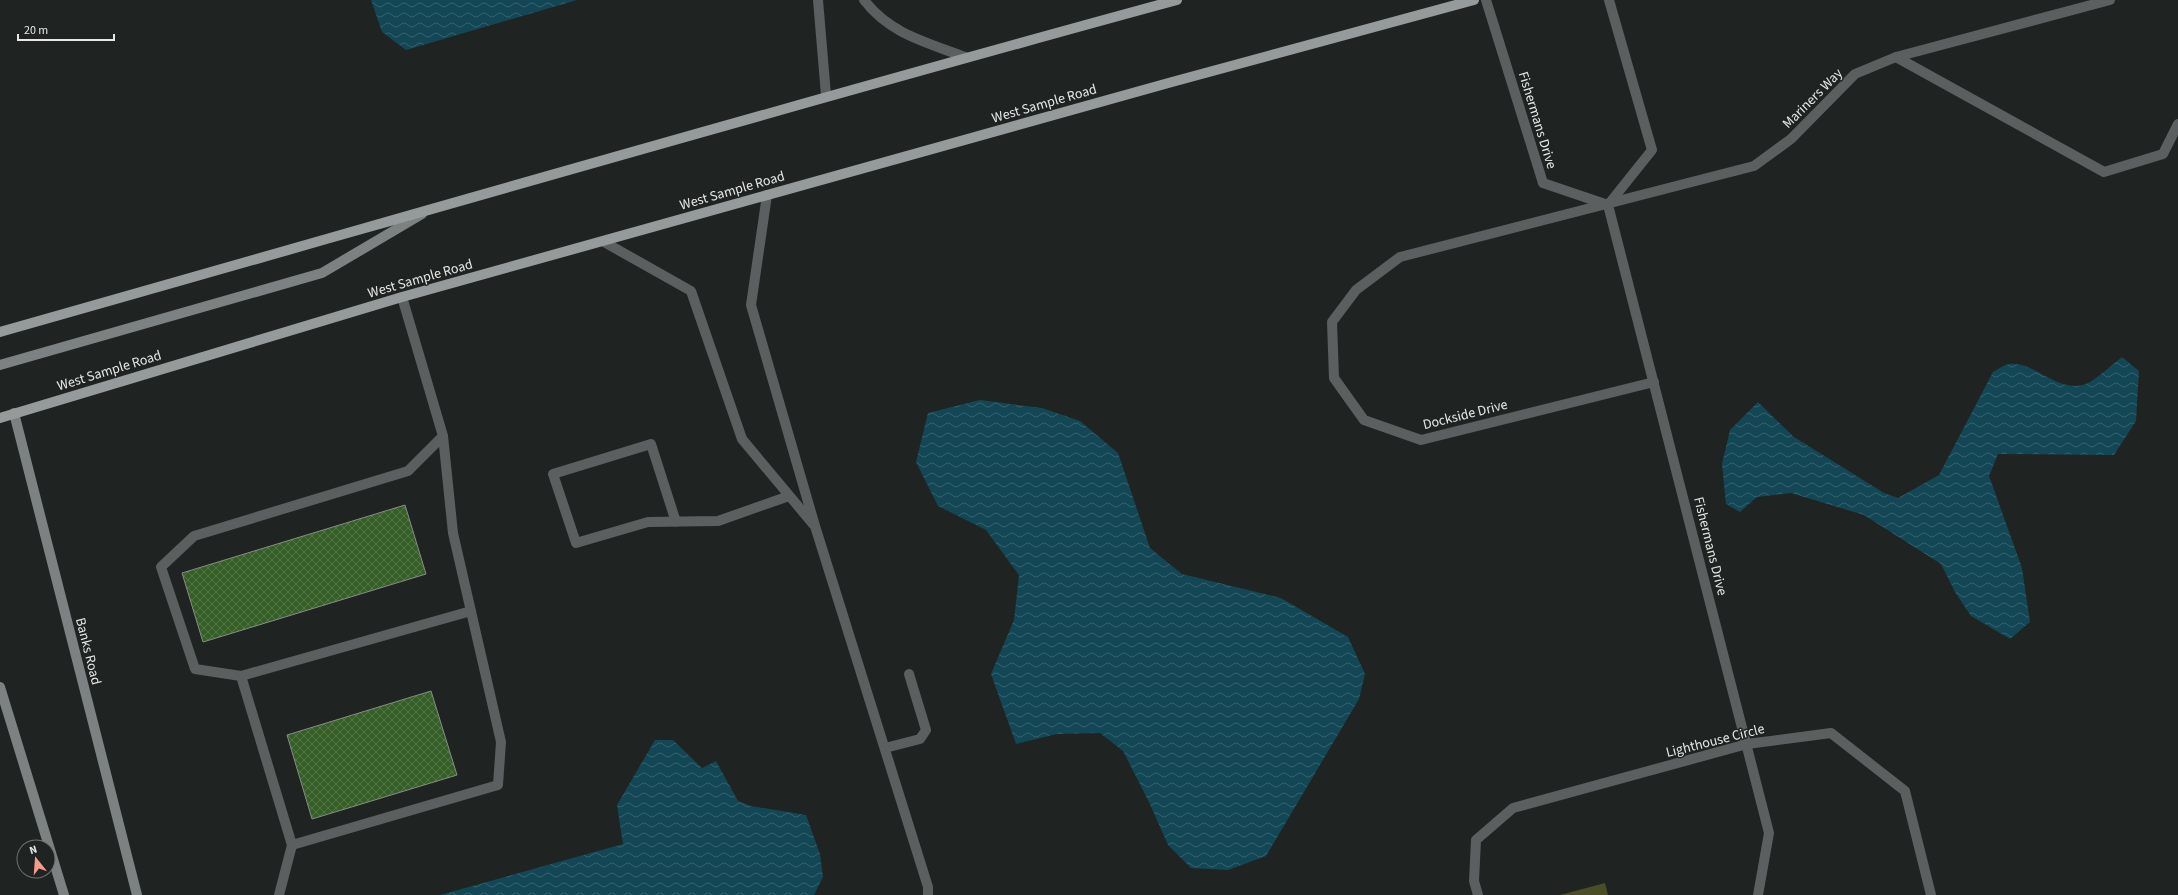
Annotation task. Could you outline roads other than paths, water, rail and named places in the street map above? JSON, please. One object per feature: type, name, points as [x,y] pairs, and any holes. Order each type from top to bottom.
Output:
[{"type":"main road","points":[[0,332],[426,212],[826,95],[1177,0]]},
{"type":"main road","name":"West Sample Road","points":[[0,418],[402,297],[1474,0]]},
{"type":"street","points":[[818,0],[826,95]]},
{"type":"street","points":[[864,0],[875,15],[903,34],[965,57]]},
{"type":"street","name":"Fishermans Drive","points":[[1486,0],[1543,183],[1608,205],[1769,833],[1758,895]]},
{"type":"street","points":[[1608,205],[1652,150],[1609,0]]},
{"type":"street","name":"Mariners Way","points":[[1608,205],[1754,166],[1791,139],[1855,74],[1896,57],[2110,0]]},
{"type":"street","points":[[1896,57],[2104,172],[2163,154],[2178,124]]},
{"type":"street","points":[[767,195],[751,305],[815,526],[928,886],[928,895]]},
{"type":"street","name":"Dockside Drive","points":[[1608,205],[1400,257],[1356,290],[1332,322],[1334,378],[1364,420],[1421,440],[1654,382]]},
{"type":"street","points":[[0,365],[322,273],[426,212]]},
{"type":"street","points":[[604,242],[691,292],[742,439],[815,526]]},
{"type":"street","points":[[292,845],[498,785],[501,742],[453,533],[443,436],[402,297]]},
{"type":"street","name":"Banks Road","points":[[14,413],[136,895]]},
{"type":"street","points":[[443,436],[408,471],[194,536],[161,567],[195,669],[241,676],[471,611]]},
{"type":"street","points":[[676,522],[651,444],[553,474],[576,543],[648,522],[676,522],[718,521],[789,496]]},
{"type":"street","points":[[885,748],[920,738],[926,730],[909,674]]},
{"type":"street","points":[[241,676],[292,845],[279,895]]},
{"type":"street","points":[[0,687],[64,895]]},
{"type":"street","name":"Lighthouse Circle","points":[[1478,895],[1474,881],[1476,840],[1513,808],[1747,744],[1831,733],[1905,792],[1931,895]]},
{"type":"water","points":[[371,0],[577,0],[406,50],[382,32]]},
{"type":"water","points":[[2122,357],[2139,371],[2136,421],[2114,455],[1998,454],[1989,476],[2022,568],[2030,622],[2010,639],[1971,616],[1955,592],[1941,564],[1864,515],[1791,493],[1757,497],[1740,512],[1726,504],[1722,464],[1730,430],[1758,402],[1794,437],[1884,493],[1898,498],[1939,475],[1993,372],[2009,364],[2019,364],[2029,367],[2058,382],[2079,386],[2090,382]]},
{"type":"water","points":[[980,400],[1042,408],[1080,421],[1118,453],[1150,548],[1182,574],[1281,598],[1348,637],[1365,674],[1359,699],[1266,856],[1228,870],[1191,868],[1168,845],[1149,802],[1123,751],[1100,733],[1057,734],[1016,744],[991,674],[1014,620],[1019,575],[986,530],[938,506],[916,462],[928,413]]},
{"type":"water","points":[[655,740],[673,740],[702,768],[716,761],[738,801],[751,806],[806,815],[820,854],[823,877],[814,895],[440,895],[623,844],[617,805]]}]
